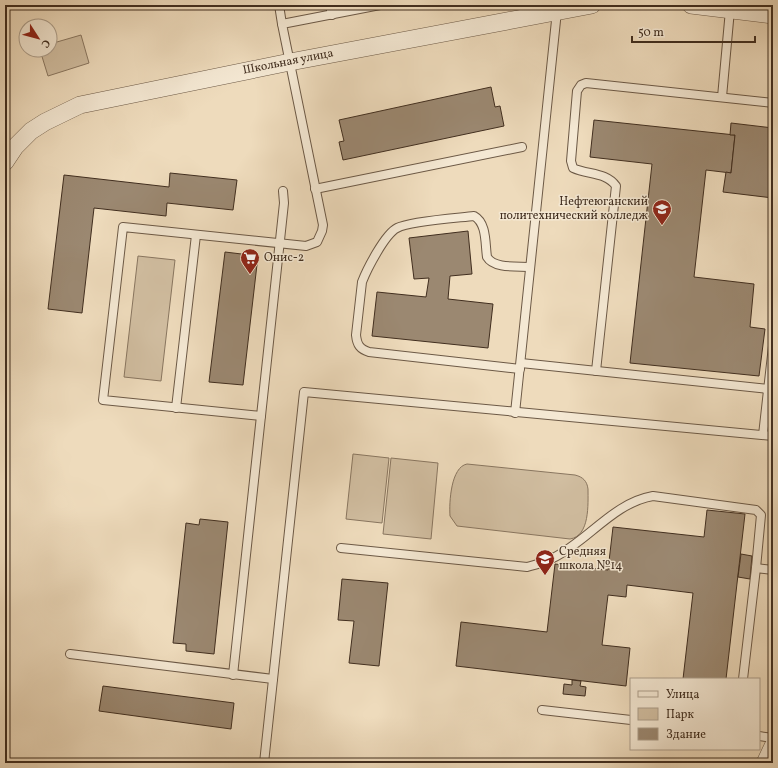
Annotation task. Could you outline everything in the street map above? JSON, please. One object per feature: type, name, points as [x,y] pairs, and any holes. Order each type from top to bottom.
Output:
[{"type":"street","name":"Школьная улица","points":[[5,162],[15,147],[31,131],[45,122],[80,106],[290,62],[592,5]]},
{"type":"street","points":[[691,5],[773,15]]},
{"type":"street","points":[[765,763],[773,746]]},
{"type":"lane","points":[[261,416],[103,400],[123,227],[306,246],[317,242],[322,231],[323,225],[279,5]]},
{"type":"lane","points":[[330,5],[332,15]]},
{"type":"lane","points":[[282,24],[380,5]]},
{"type":"lane","points":[[722,97],[730,10]]},
{"type":"lane","points":[[515,413],[557,12]]},
{"type":"lane","points":[[596,371],[616,186],[611,179],[604,176],[582,172],[573,168],[571,161],[577,92],[581,85],[586,83],[773,103]]},
{"type":"lane","points":[[315,189],[522,147]]},
{"type":"lane","points":[[233,675],[280,243],[284,203],[283,191]]},
{"type":"lane","points":[[530,267],[497,264],[489,261],[487,257],[482,224],[480,219],[474,216],[403,225],[390,234],[365,274],[362,282],[356,335],[357,343],[362,349],[369,352],[520,366],[596,371],[768,388]]},
{"type":"lane","points":[[176,408],[196,235]]},
{"type":"lane","points":[[763,435],[773,346]]},
{"type":"lane","points":[[264,763],[304,392],[773,436]]},
{"type":"lane","points":[[342,548],[527,567],[555,558],[618,510],[653,496],[756,510],[760,515],[756,568],[743,678]]},
{"type":"lane","points":[[756,568],[773,570]]},
{"type":"lane","points":[[70,654],[273,679]]},
{"type":"lane","points":[[542,710],[630,720]]},
{"type":"lane","points":[[760,736],[773,738]]},
{"type":"green space","points":[[81,35],[89,63],[48,76],[42,58],[58,58],[58,42]]},
{"type":"green space","points":[[138,256],[175,260],[161,381],[124,377]]},
{"type":"green space","points":[[353,454],[389,458],[382,523],[346,519]]},
{"type":"green space","points":[[391,458],[438,463],[431,539],[383,534]]},
{"type":"green space","points":[[467,464],[575,475],[580,477],[586,482],[588,489],[588,511],[581,532],[577,537],[570,539],[457,526],[450,516],[452,486],[457,471]]},
{"type":"building","points":[[154,5],[171,5],[155,9]]},
{"type":"building","points":[[491,87],[495,107],[500,106],[504,126],[343,160],[339,142],[344,141],[339,120]]},
{"type":"building","points":[[594,120],[735,135],[731,173],[706,170],[694,277],[754,284],[750,327],[765,329],[759,376],[630,363],[652,164],[590,157]]},
{"type":"building","points":[[731,123],[773,128],[773,198],[723,192],[726,172],[731,173],[735,135],[730,135]]},
{"type":"building","points":[[170,173],[237,180],[233,210],[167,203],[166,216],[94,208],[82,313],[48,309],[64,175],[169,187]]},
{"type":"building","points":[[468,231],[472,274],[450,276],[448,299],[493,304],[488,348],[372,336],[377,292],[426,297],[429,278],[414,279],[409,238]]},
{"type":"building","points":[[225,252],[258,256],[243,385],[209,382]]},
{"type":"building","points":[[707,510],[745,514],[726,678],[683,678],[693,593],[627,585],[626,597],[608,595],[602,645],[630,648],[626,686],[456,666],[461,622],[547,632],[555,564],[608,570],[613,527],[704,537]]},
{"type":"building","points":[[200,519],[228,522],[214,654],[186,651],[186,644],[173,643],[186,523],[199,525]]},
{"type":"building","points":[[741,554],[752,556],[750,579],[738,577]]},
{"type":"building","points":[[342,579],[388,583],[379,666],[349,663],[354,621],[338,620]]},
{"type":"building","points":[[572,680],[581,681],[580,686],[586,687],[585,696],[563,694],[564,684],[572,685]]},
{"type":"building","points":[[103,686],[234,703],[231,729],[99,711]]},
{"type":"place","name":"Нефтеюганский политехнический колледж","points":[[662,226]]},
{"type":"place","name":"Онис-2","points":[[250,275]]},
{"type":"place","name":"Средняя школа №14","points":[[545,576]]}]
